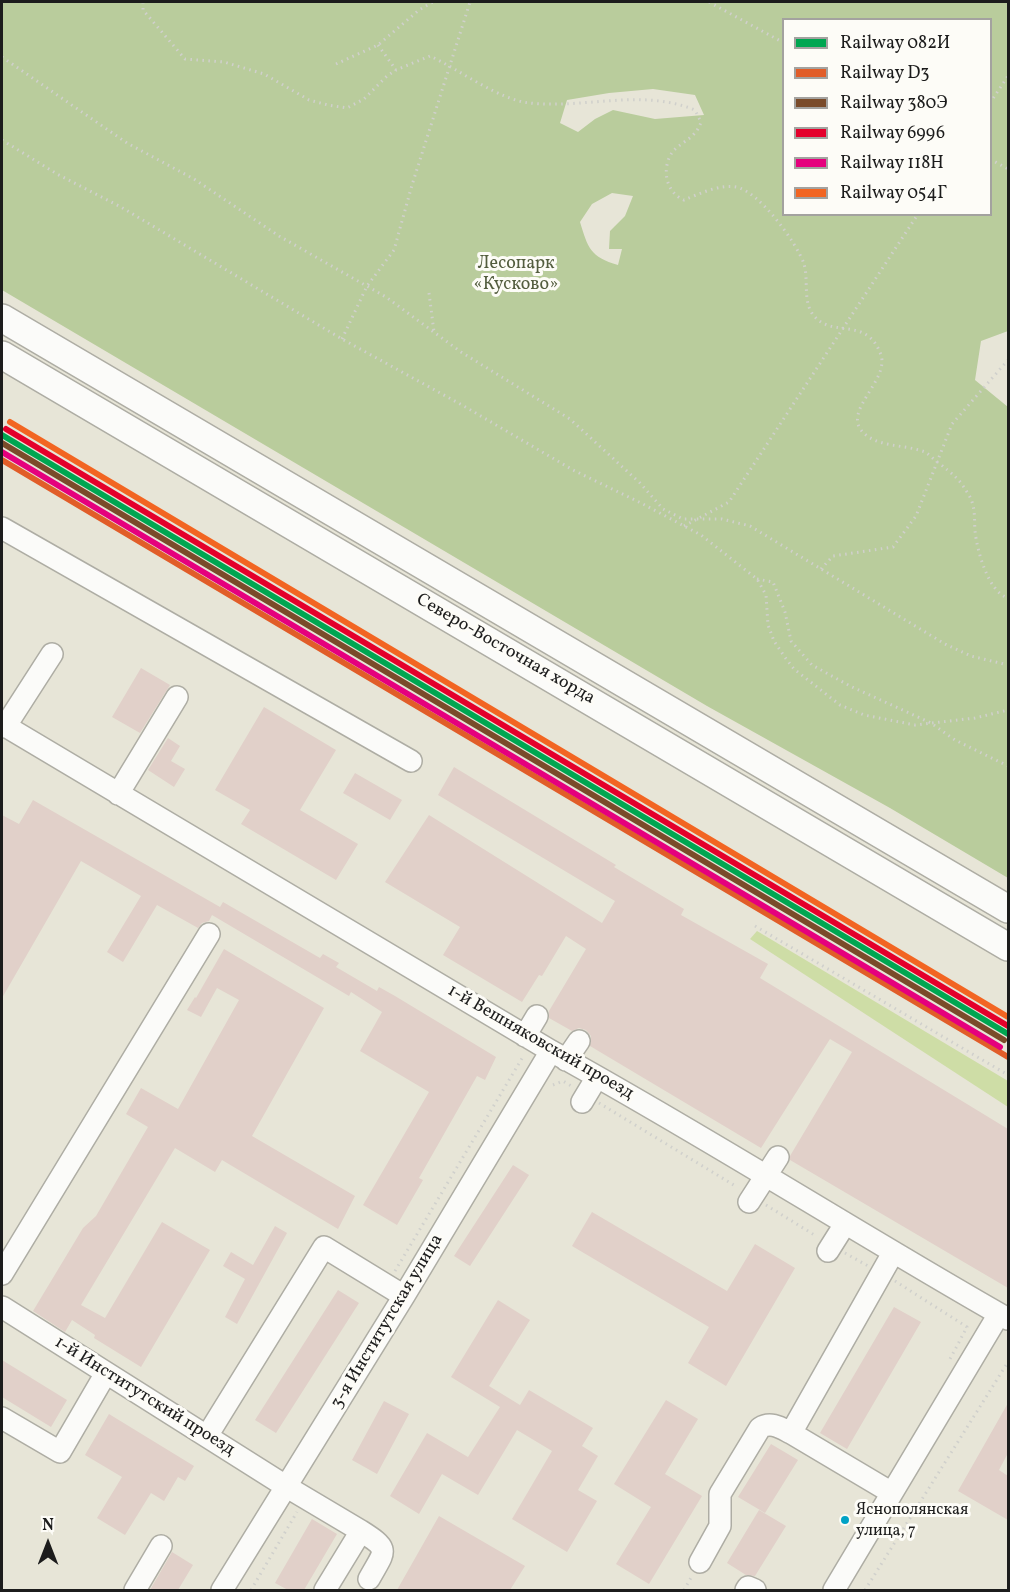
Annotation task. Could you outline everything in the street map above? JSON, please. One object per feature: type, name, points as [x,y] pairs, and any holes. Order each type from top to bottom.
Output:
[{"type":"main road","name":"Северо-Восточная хорда","points":[[2,318],[1008,909]]},
{"type":"main road","name":"Северо-Восточная хорда","points":[[2,355],[1008,947]]},
{"type":"street","points":[[2,528],[411,760]]},
{"type":"street","points":[[10,734],[52,654]]},
{"type":"street","points":[[118,794],[177,697]]},
{"type":"street","name":"1-й Вешняковский проезд","points":[[10,734],[118,794],[544,1047],[767,1175],[893,1253],[1004,1316]]},
{"type":"street","points":[[2,1274],[209,934]]},
{"type":"street","points":[[537,1016],[544,1047],[579,1041]]},
{"type":"street","name":"3-я Институтская улица","points":[[222,1590],[287,1486],[395,1291],[544,1047]]},
{"type":"street","points":[[584,1099],[597,1077]]},
{"type":"street","points":[[751,1199],[778,1157]]},
{"type":"street","points":[[830,1248],[845,1224]]},
{"type":"street","points":[[207,1436],[324,1247],[395,1291]]},
{"type":"street","points":[[792,1433],[893,1253]]},
{"type":"street","name":"1-й Институтский проезд","points":[[2,1307],[380,1543],[383,1554],[369,1579]]},
{"type":"street","points":[[834,1590],[892,1493],[1004,1316]]},
{"type":"street","points":[[2,1419],[60,1452],[106,1373]]},
{"type":"street","points":[[700,1562],[720,1526],[720,1494],[760,1428],[765,1425],[772,1425],[792,1433],[892,1493]]},
{"type":"street","points":[[325,1590],[361,1531]]},
{"type":"street","points":[[135,1590],[161,1546]]},
{"type":"street","points":[[746,1590],[748,1587],[755,1590]]},
{"type":"path","points":[[143,2],[143,10],[185,59],[224,62],[264,74],[309,99],[327,105],[347,108],[364,99],[396,70],[430,56],[510,99],[529,103],[555,104],[643,99],[680,104],[695,110],[701,122],[699,131],[671,155],[666,171],[668,184],[676,197],[684,200],[714,189],[736,187],[757,200],[777,221],[798,250],[804,266],[807,301],[813,316],[824,324],[846,327],[865,334],[877,344],[882,360],[882,370],[865,396],[857,419],[861,430],[875,440],[927,453],[954,474],[969,494],[975,511],[979,555],[992,583],[1004,596],[1008,597]]},
{"type":"path","points":[[336,64],[378,45],[419,10],[433,2]]},
{"type":"path","points":[[342,339],[367,286],[394,250],[470,2]]},
{"type":"path","points":[[709,2],[782,42]]},
{"type":"path","points":[[378,45],[396,70]]},
{"type":"path","points":[[2,57],[127,143],[194,179],[279,236],[386,297],[461,352],[570,419],[640,483],[663,509],[683,519],[722,519],[750,526],[945,644],[971,656],[1008,665]]},
{"type":"path","points":[[992,100],[1008,76]]},
{"type":"path","points":[[2,140],[57,174],[121,207],[342,339],[573,470],[641,502],[700,535],[757,579],[766,595],[768,625],[774,641],[794,669],[840,705],[864,715],[915,725],[975,718],[1008,710]]},
{"type":"path","points":[[992,160],[1008,169]]},
{"type":"path","points":[[684,526],[729,502],[917,216]]},
{"type":"path","points":[[429,293],[434,332]]},
{"type":"path","points":[[821,569],[832,556],[893,547],[916,516],[952,424],[1008,360]]},
{"type":"path","points":[[757,579],[773,582],[785,612],[791,641],[812,665],[850,686],[931,723],[955,740],[1008,766]]},
{"type":"path","points":[[755,926],[1008,1075]]},
{"type":"path","points":[[395,1291],[544,1047]]},
{"type":"path","points":[[548,1093],[554,1083],[563,1081],[584,1099],[830,1248],[881,1273],[968,1327],[945,1368]]},
{"type":"path","points":[[865,1590],[1008,1362]]},
{"type":"path","points":[[251,1590],[305,1498]]},
{"type":"green space","name":"Лесопарк «Кусково»","points":[[2,2],[1008,2],[1008,331],[981,341],[975,380],[1008,407],[1008,878],[890,808],[707,706],[2,290]],"holes":[[[653,89],[695,95],[704,115],[655,119],[613,110],[595,119],[578,132],[560,123],[567,100]],[[612,193],[633,196],[625,216],[610,231],[609,249],[622,249],[618,265],[596,255],[585,239],[580,222],[592,204]]]},
{"type":"green space","points":[[757,931],[1008,1081],[1008,1107],[750,939]]},
{"type":"building","points":[[141,668],[170,685],[140,733],[112,717]]},
{"type":"building","points":[[264,707],[336,750],[300,810],[358,844],[336,880],[241,824],[250,810],[215,790]]},
{"type":"building","points":[[168,738],[180,746],[171,761],[185,769],[174,787],[148,770]]},
{"type":"building","points":[[454,767],[684,909],[681,915],[768,964],[760,978],[1008,1129],[1008,1288],[790,1160],[790,1156],[852,1052],[830,1039],[761,1148],[590,1046],[591,1036],[586,1030],[579,1028],[572,1031],[549,1018],[549,1011],[586,949],[566,936],[542,976],[539,975],[522,1002],[443,955],[460,927],[385,882],[429,815],[602,923],[615,901],[438,795]]},
{"type":"building","points":[[355,773],[402,800],[390,820],[343,793]]},
{"type":"building","points":[[33,800],[220,907],[223,902],[320,958],[323,954],[339,963],[336,967],[377,991],[379,987],[395,996],[496,1057],[485,1080],[477,1076],[419,1178],[423,1180],[397,1225],[363,1205],[429,1092],[360,1051],[382,1012],[351,992],[349,996],[212,915],[209,921],[202,923],[198,928],[157,905],[123,962],[107,952],[141,896],[81,861],[2,998],[2,815],[19,824]]},
{"type":"building","points":[[224,949],[324,1008],[252,1136],[355,1196],[338,1229],[222,1160],[215,1172],[175,1148],[81,1305],[105,1318],[162,1222],[210,1250],[141,1367],[94,1338],[95,1335],[72,1320],[65,1332],[33,1311],[83,1228],[96,1216],[148,1127],[126,1114],[141,1088],[178,1109],[239,1000],[217,988],[201,1017],[187,1010]]},
{"type":"building","points":[[513,1165],[529,1175],[470,1266],[454,1256]]},
{"type":"building","points":[[592,1212],[727,1291],[755,1244],[795,1268],[726,1386],[688,1363],[709,1327],[572,1246]]},
{"type":"building","points":[[275,1226],[287,1233],[237,1324],[225,1317],[245,1279],[223,1266],[231,1252],[253,1265]]},
{"type":"building","points":[[338,1290],[359,1303],[276,1433],[255,1420]]},
{"type":"building","points":[[498,1300],[530,1320],[489,1386],[520,1405],[529,1390],[593,1428],[582,1446],[598,1456],[578,1490],[597,1501],[567,1552],[512,1519],[552,1451],[517,1430],[478,1495],[442,1474],[419,1514],[390,1496],[427,1433],[468,1457],[500,1407],[451,1377]]},
{"type":"building","points":[[894,1307],[921,1322],[847,1449],[820,1433]]},
{"type":"building","points":[[2,1360],[67,1400],[51,1427],[2,1397]]},
{"type":"building","points":[[666,1400],[698,1419],[665,1474],[702,1496],[649,1584],[616,1564],[651,1507],[614,1484]]},
{"type":"building","points":[[384,1401],[409,1414],[377,1474],[352,1460]]},
{"type":"building","points":[[1008,1403],[1008,1453],[999,1470],[1008,1476],[1008,1520],[958,1491]]},
{"type":"building","points":[[109,1414],[194,1466],[185,1481],[178,1477],[164,1501],[151,1493],[125,1535],[97,1518],[122,1477],[85,1455]]},
{"type":"building","points":[[771,1444],[798,1460],[765,1513],[738,1497]]},
{"type":"building","points":[[759,1510],[786,1526],[755,1576],[746,1575],[727,1563]]},
{"type":"building","points":[[439,1516],[525,1566],[510,1590],[397,1590]]},
{"type":"building","points":[[312,1519],[337,1534],[304,1590],[288,1590],[275,1583]]},
{"type":"building","points":[[172,1552],[193,1565],[178,1590],[150,1590]]},
{"type":"rail line","name":"054Г","points":[[10,422],[1008,1017]]},
{"type":"rail line","name":"6996","points":[[6,429],[1008,1026]]},
{"type":"rail line","name":"082И","points":[[2,435],[1008,1034]]},
{"type":"rail line","name":"380Э","points":[[2,443],[1004,1040]]},
{"type":"rail line","name":"118Н","points":[[2,452],[1000,1047]]},
{"type":"rail line","name":"D3","points":[[2,460],[1008,1057]]},
{"type":"place","name":"Яснополянская улица, 7","points":[[845,1520]]}]
